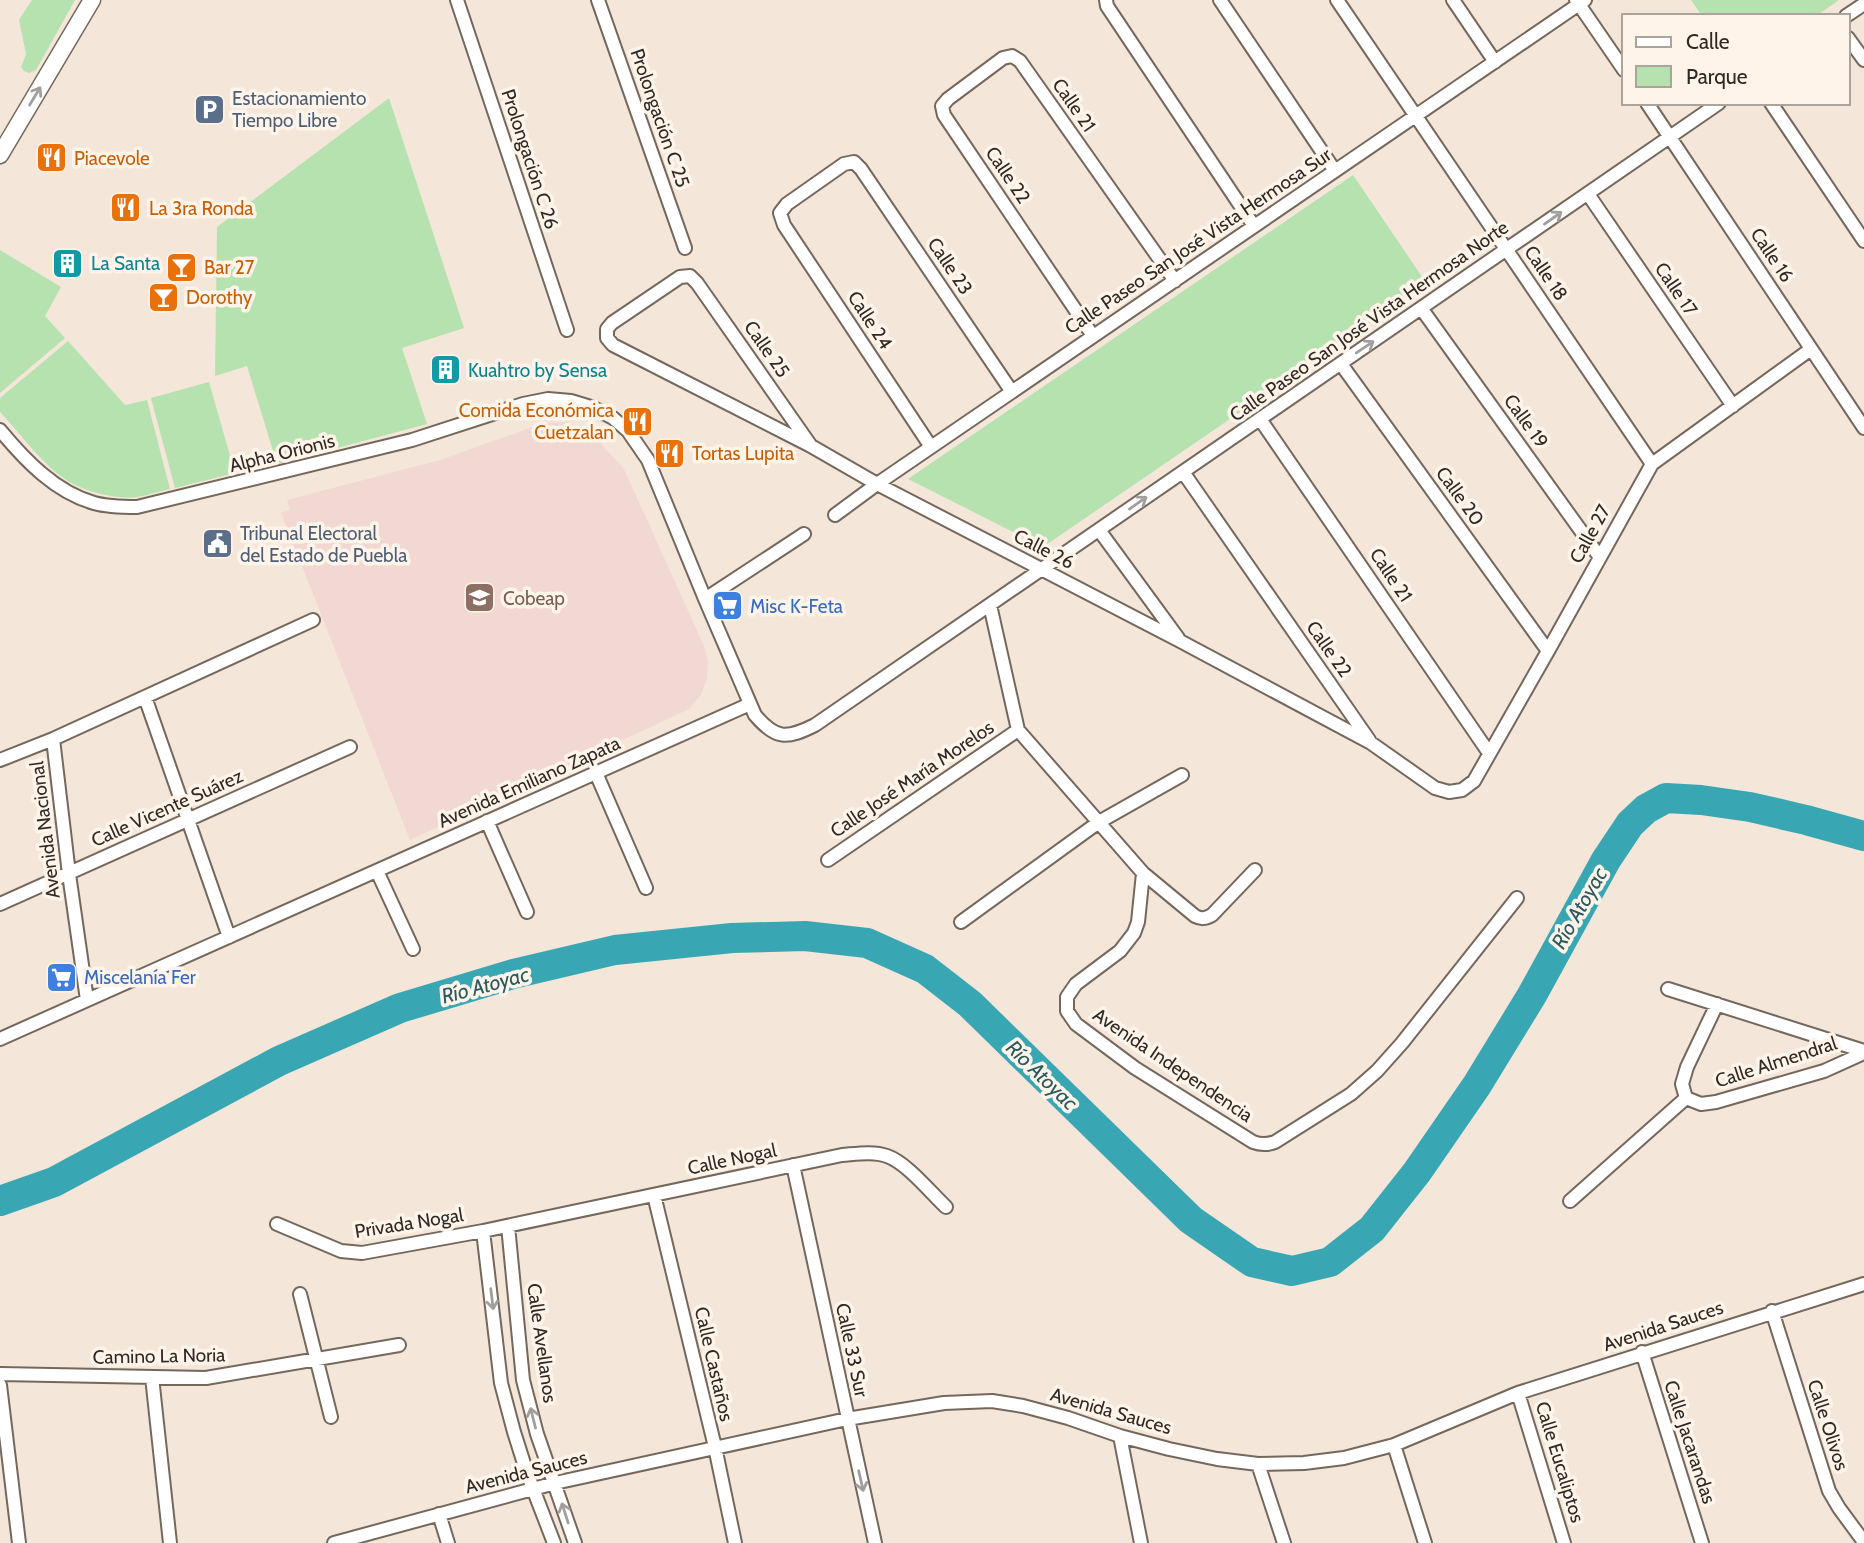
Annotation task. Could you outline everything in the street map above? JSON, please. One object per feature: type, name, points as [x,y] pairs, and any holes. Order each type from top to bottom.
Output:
[{"type":"street","points":[[0,155],[92,0]]},
{"type":"street","name":"Prolongación C 26","points":[[457,0],[567,330]]},
{"type":"street","name":"Prolongación C 25","points":[[598,0],[685,248]]},
{"type":"street","points":[[1106,0],[1107,6],[1254,226]]},
{"type":"street","points":[[1220,0],[1335,171]]},
{"type":"street","name":"Calle 18","points":[[1338,0],[1652,464]]},
{"type":"street","points":[[1453,0],[1495,62]]},
{"type":"street","points":[[1580,1],[1622,67]]},
{"type":"street","name":"Calle Paseo San José Vista Hermosa Sur","points":[[835,515],[1580,1]]},
{"type":"street","points":[[1849,14],[1864,4]]},
{"type":"street","points":[[1850,41],[1864,60]]},
{"type":"street","name":"Calle 21","points":[[1012,56],[1020,61],[1175,281]]},
{"type":"street","name":"Calle 22","points":[[1012,56],[1003,58],[948,99],[942,106],[944,115],[1093,336]]},
{"type":"street","name":"Calle 16","points":[[1648,105],[1863,425]]},
{"type":"street","name":"Calle Paseo San José Vista Hermosa Norte","points":[[1041,570],[1716,105]]},
{"type":"street","points":[[1772,105],[1864,241]]},
{"type":"street","name":"Calle 23","points":[[780,213],[787,204],[844,164],[854,162],[1012,392]]},
{"type":"street","name":"Calle 17","points":[[1588,194],[1733,406]]},
{"type":"street","name":"Calle 24","points":[[780,213],[784,225],[931,447]]},
{"type":"street","name":"Calle 26","points":[[690,276],[680,277],[612,323],[607,329],[607,338],[613,345],[811,446],[877,484],[1371,743],[1435,788],[1449,792],[1462,790]]},
{"type":"street","name":"Calle 25","points":[[690,276],[811,446]]},
{"type":"street","name":"Calle 19","points":[[1421,308],[1599,556]]},
{"type":"street","name":"Calle 27","points":[[1462,790],[1474,781],[1652,464],[1811,349]]},
{"type":"street","name":"Calle 20","points":[[1341,363],[1548,651]]},
{"type":"street","name":"Alpha Orionis","points":[[0,430],[30,464],[64,489],[92,502],[113,507],[137,507],[412,440],[548,398],[594,408],[628,431],[649,460],[750,704]]},
{"type":"street","name":"Calle 21","points":[[1260,419],[1489,753]]},
{"type":"street","name":"Calle 22","points":[[1183,472],[1371,743]]},
{"type":"street","points":[[1099,530],[1180,641]]},
{"type":"street","points":[[705,599],[804,534]]},
{"type":"street","points":[[750,704],[755,715],[767,728],[780,735],[797,734],[815,725],[1041,570]]},
{"type":"street","points":[[990,605],[1018,730],[1143,873],[1195,916],[1206,918],[1255,870]]},
{"type":"street","points":[[0,760],[53,739],[313,620]]},
{"type":"street","points":[[145,697],[229,937]]},
{"type":"street","name":"Avenida Emiliano Zapata","points":[[0,1040],[750,704]]},
{"type":"street","name":"Calle José María Morelos","points":[[828,860],[1018,730]]},
{"type":"street","name":"Avenida Nacional","points":[[53,739],[87,1000]]},
{"type":"street","name":"Calle Vicente Suárez","points":[[0,904],[350,747]]},
{"type":"street","points":[[596,773],[646,888]]},
{"type":"street","points":[[961,922],[1099,822],[1182,775]]},
{"type":"street","points":[[487,821],[527,912]]},
{"type":"street","points":[[377,871],[413,949]]},
{"type":"street","name":"Avenida Independencia","points":[[1143,873],[1138,922],[1134,933],[1120,951],[1076,984],[1067,997],[1067,1012],[1076,1024],[1135,1068],[1260,1145],[1275,1142],[1320,1115],[1351,1094],[1377,1071],[1517,898]]},
{"type":"street","points":[[1668,989],[1864,1052]]},
{"type":"street","points":[[1570,1201],[1686,1098],[1682,1084],[1686,1067],[1717,1004]]},
{"type":"street","name":"Calle Almendral","points":[[1686,1098],[1701,1104],[1716,1102],[1825,1071],[1864,1052]]},
{"type":"street","name":"Calle Nogal","points":[[508,1226],[842,1155],[867,1153],[887,1156],[905,1167],[946,1207]]},
{"type":"street","name":"Calle 33 Sur","points":[[793,1165],[875,1543]]},
{"type":"street","name":"Calle Castaños","points":[[654,1195],[715,1447],[735,1543]]},
{"type":"street","name":"Privada Nogal","points":[[277,1224],[341,1251],[362,1253],[508,1226]]},
{"type":"street","name":"Calle Avellanos","points":[[508,1226],[523,1380],[537,1433],[575,1543]]},
{"type":"street","points":[[483,1231],[501,1383],[514,1432],[554,1543]]},
{"type":"street","name":"Avenida Sauces","points":[[334,1543],[555,1483],[847,1419],[944,1403],[992,1401],[1023,1406],[1120,1436],[1217,1459],[1258,1464],[1344,1458],[1394,1445],[1518,1393],[1864,1284]]},
{"type":"street","points":[[300,1294],[331,1417]]},
{"type":"street","name":"Calle Olivos","points":[[1772,1311],[1829,1491],[1864,1542]]},
{"type":"street","name":"Camino La Noria","points":[[0,1374],[206,1378],[399,1345]]},
{"type":"street","name":"Calle Jacarandas","points":[[1642,1352],[1702,1543]]},
{"type":"street","points":[[152,1377],[170,1543]]},
{"type":"street","points":[[0,1385],[19,1543]]},
{"type":"street","name":"Calle Eucaliptos","points":[[1518,1393],[1564,1543]]},
{"type":"street","points":[[1120,1436],[1141,1543]]},
{"type":"street","points":[[1394,1445],[1425,1543]]},
{"type":"street","points":[[1258,1464],[1284,1543]]},
{"type":"street","points":[[439,1514],[448,1543]]},
{"type":"shaded area","points":[[568,422],[591,433],[624,469],[704,646],[708,661],[707,678],[701,695],[689,709],[410,840],[281,513],[290,510],[287,500],[440,460],[544,423]]},
{"type":"green space","points":[[32,0],[75,0],[36,70],[29,73],[21,67],[26,54],[19,20]]},
{"type":"green space","points":[[1691,0],[1839,0],[1819,14],[1701,14]]},
{"type":"green space","points":[[389,98],[464,328],[402,348],[427,424],[277,464],[247,366],[215,376],[217,227]]},
{"type":"green space","points":[[1353,175],[1427,284],[1043,547],[908,479]]},
{"type":"green space","points":[[0,250],[61,287],[45,316],[65,338],[0,393]]},
{"type":"green space","points":[[68,341],[125,405],[147,400],[170,489],[130,498],[110,496],[81,487],[65,479],[48,465],[0,412],[0,398]]},
{"type":"green space","points":[[209,382],[235,473],[175,488],[151,398]]},
{"type":"waterway","name":"Río Atoyac","points":[[0,1201],[54,1182],[279,1061],[400,1008],[513,974],[615,950],[732,938],[805,936],[867,943],[925,969],[970,1004],[1191,1220],[1252,1262],[1292,1271],[1330,1262],[1372,1229],[1417,1172],[1477,1085],[1532,995],[1606,860],[1630,824],[1646,809],[1666,798],[1701,800],[1750,807],[1864,836]]},
{"type":"place","name":"Estacionamiento Tiempo Libre","points":[[209,109]]},
{"type":"place","name":"Piacevole","points":[[51,158]]},
{"type":"place","name":"La 3ra Ronda","points":[[126,208]]},
{"type":"place","name":"La Santa","points":[[68,263]]},
{"type":"place","name":"Bar 27","points":[[181,267]]},
{"type":"place","name":"Dorothy","points":[[163,297]]},
{"type":"place","name":"Kuahtro by Sensa","points":[[445,370]]},
{"type":"place","name":"Comida Económica Cuetzalan","points":[[637,421]]},
{"type":"place","name":"Tortas Lupita","points":[[669,453]]},
{"type":"place","name":"Tribunal Electoral del Estado de Puebla","points":[[217,544]]},
{"type":"place","name":"Cobeap","points":[[480,598]]},
{"type":"place","name":"Misc K-Feta","points":[[727,606]]},
{"type":"place","name":"Miscelanía Fer","points":[[61,977]]}]
